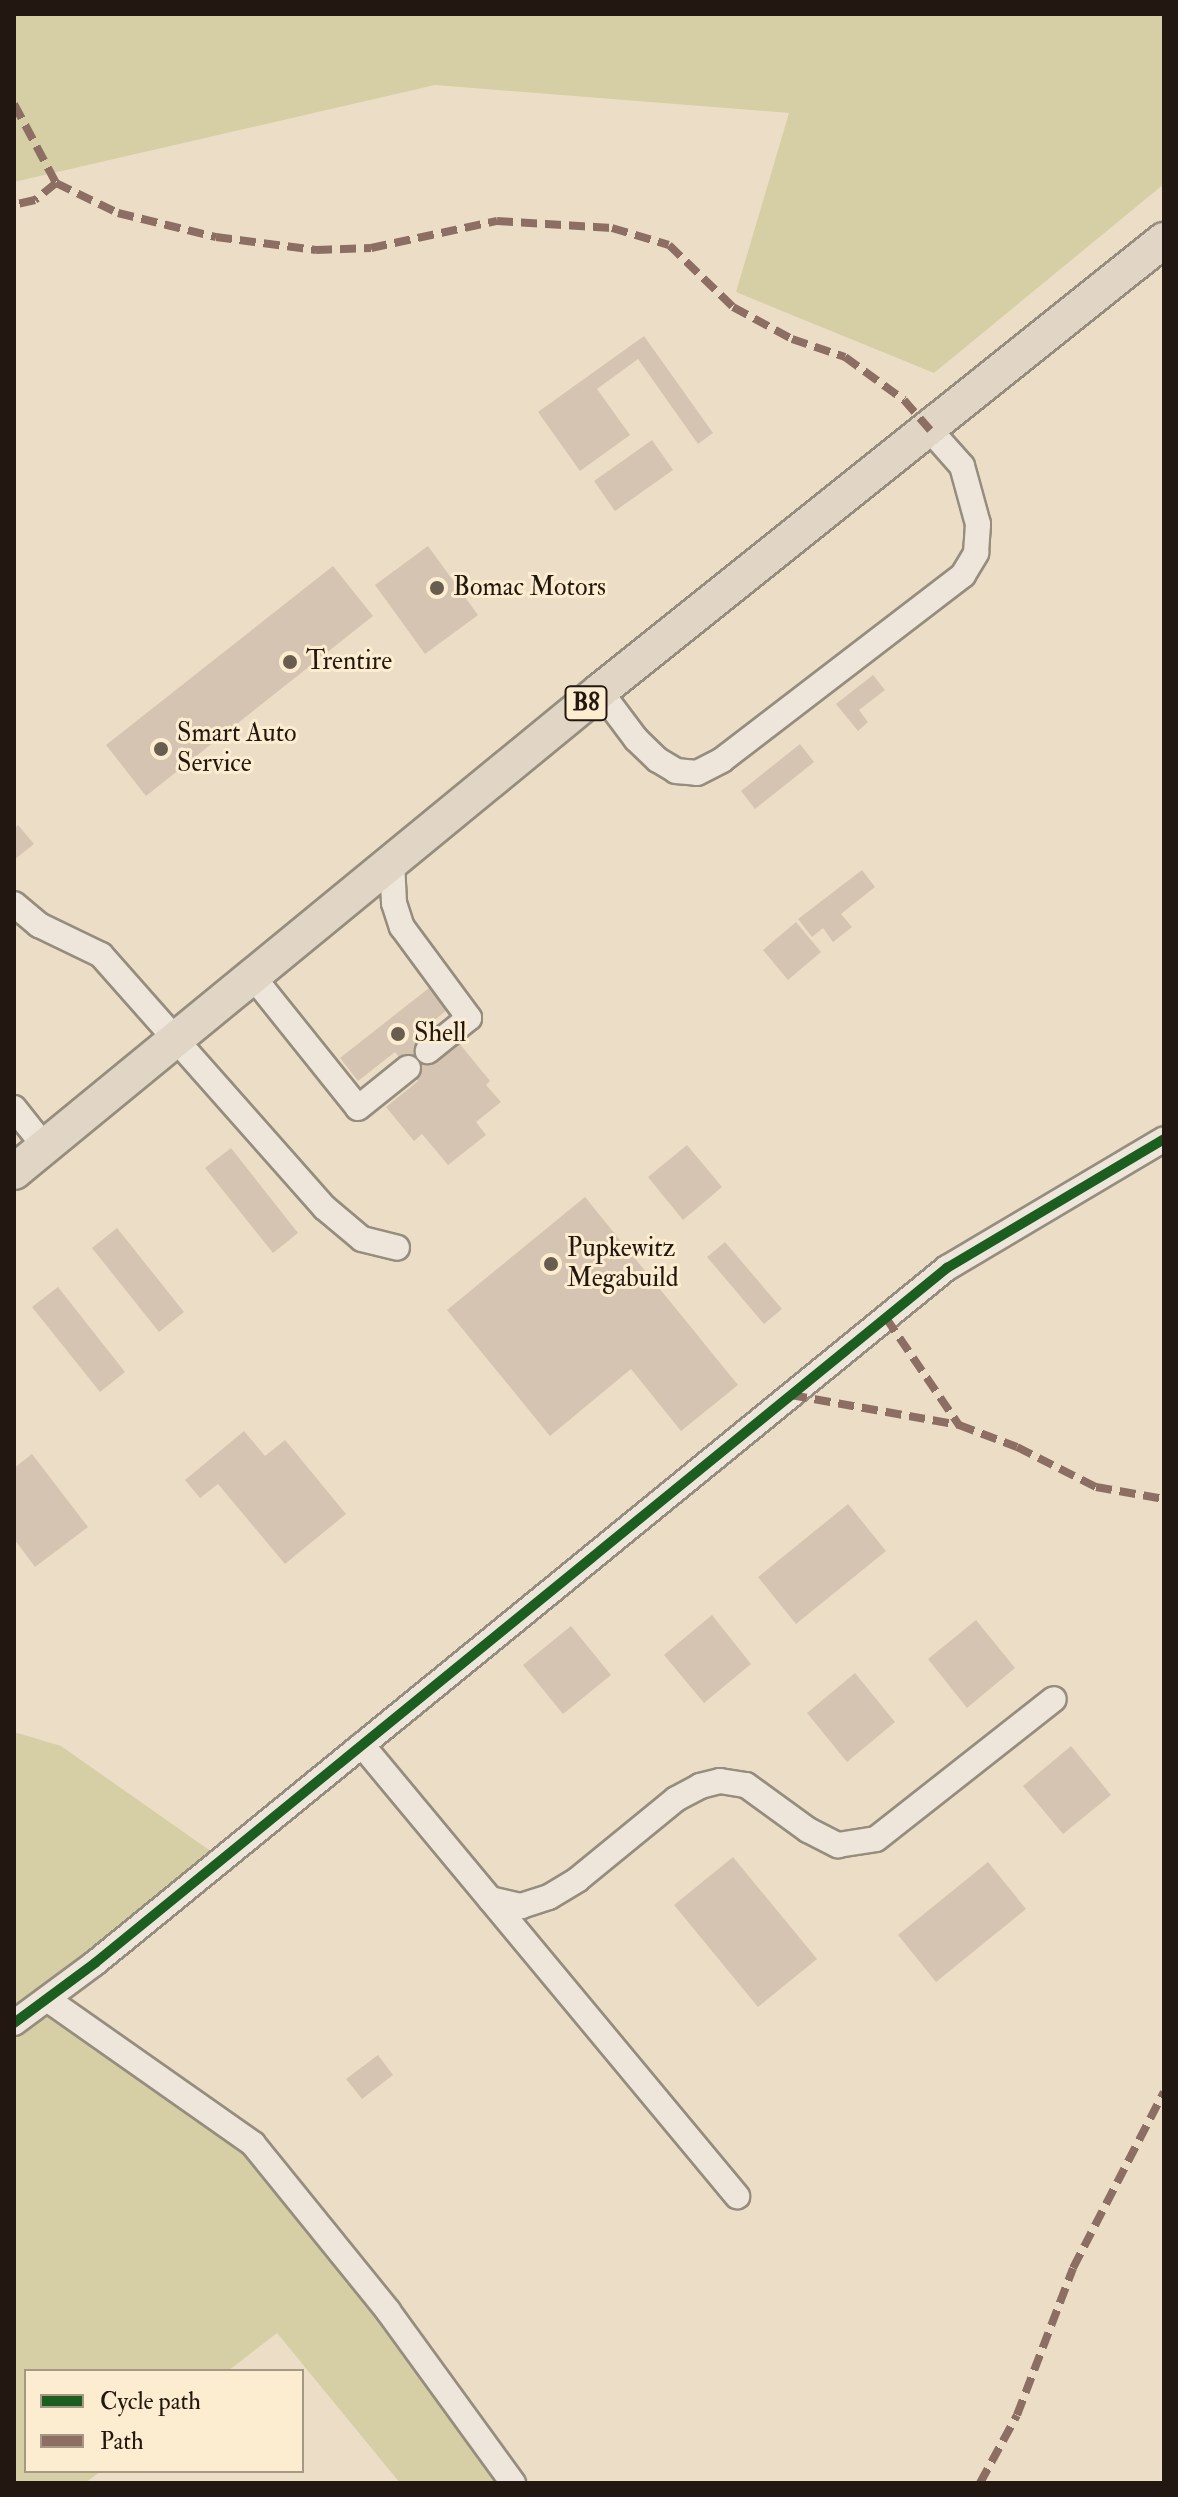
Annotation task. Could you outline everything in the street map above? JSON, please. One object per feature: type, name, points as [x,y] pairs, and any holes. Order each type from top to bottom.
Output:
[{"type":"highway","name":"B8","points":[[14,1172],[600,691],[1164,240]]},
{"type":"street","points":[[600,691],[636,739],[658,760],[676,771],[697,773],[722,760],[963,575],[976,553],[978,524],[962,466],[930,430]]},
{"type":"street","points":[[392,862],[394,903],[402,927],[469,1018],[428,1051]]},
{"type":"street","points":[[14,904],[39,925],[101,955],[179,1039],[325,1208],[362,1239],[397,1248]]},
{"type":"street","points":[[254,978],[358,1108],[408,1068]]},
{"type":"street","points":[[14,1108],[45,1147]]},
{"type":"street","points":[[14,2023],[362,1745],[947,1268],[1164,1139]]},
{"type":"street","points":[[490,1899],[521,1906],[549,1897],[577,1880],[676,1799],[700,1786],[720,1781],[746,1785],[808,1830],[838,1845],[876,1839],[1054,1699]]},
{"type":"street","points":[[362,1745],[737,2196]]},
{"type":"street","points":[[47,1999],[253,2144],[388,2311],[513,2483]]},
{"type":"shaded area","points":[[14,14],[1164,14],[1164,184],[934,373],[736,292],[789,113],[435,85],[14,182]]},
{"type":"shaded area","points":[[14,1732],[61,1746],[222,1859],[48,1998],[253,2144],[513,2483],[400,2483],[277,2333],[231,2369],[24,2369],[24,2473],[98,2473],[85,2483],[14,2483]]},
{"type":"building","points":[[644,336],[713,433],[698,444],[638,359],[597,389],[630,435],[580,471],[538,412]]},
{"type":"building","points":[[652,440],[673,470],[615,511],[594,481]]},
{"type":"building","points":[[428,546],[478,615],[425,654],[375,585]]},
{"type":"building","points":[[333,566],[373,616],[146,796],[106,745]]},
{"type":"building","points":[[873,675],[885,690],[859,710],[868,722],[858,731],[836,704]]},
{"type":"building","points":[[800,744],[814,762],[755,809],[741,791]]},
{"type":"building","points":[[18,825],[34,844],[14,860],[14,829]]},
{"type":"building","points":[[862,870],[875,887],[841,914],[852,927],[833,942],[823,928],[812,937],[798,919]]},
{"type":"building","points":[[796,922],[821,952],[788,980],[763,950]]},
{"type":"building","points":[[429,988],[447,1010],[416,1035],[436,1062],[459,1043],[490,1081],[486,1085],[501,1102],[476,1122],[486,1135],[448,1165],[422,1134],[414,1141],[386,1107],[418,1081],[395,1052],[358,1081],[340,1058]]},
{"type":"building","points":[[687,1145],[722,1187],[683,1220],[648,1177]]},
{"type":"building","points":[[231,1148],[298,1233],[273,1253],[205,1168]]},
{"type":"building","points":[[585,1197],[738,1385],[681,1431],[631,1369],[550,1436],[447,1310]]},
{"type":"building","points":[[117,1228],[184,1312],[159,1332],[92,1248]]},
{"type":"building","points":[[725,1242],[782,1309],[764,1324],[707,1257]]},
{"type":"building","points":[[58,1287],[125,1372],[100,1392],[32,1307]]},
{"type":"building","points":[[244,1431],[265,1456],[285,1440],[346,1514],[285,1564],[218,1484],[200,1498],[185,1480]]},
{"type":"building","points":[[32,1454],[88,1527],[35,1567],[14,1539],[14,1468]]},
{"type":"building","points":[[848,1504],[886,1551],[796,1624],[758,1577]]},
{"type":"building","points":[[712,1615],[751,1664],[704,1703],[664,1655]]},
{"type":"building","points":[[976,1620],[1015,1668],[967,1708],[928,1659]]},
{"type":"building","points":[[571,1626],[611,1675],[563,1714],[523,1665]]},
{"type":"building","points":[[855,1673],[895,1722],[847,1762],[807,1713]]},
{"type":"building","points":[[1071,1746],[1111,1795],[1063,1834],[1023,1786]]},
{"type":"building","points":[[733,1857],[817,1959],[758,2007],[674,1905]]},
{"type":"building","points":[[988,1862],[1026,1909],[936,1982],[898,1935]]},
{"type":"building","points":[[378,2055],[393,2075],[362,2099],[346,2079]]},
{"type":"marked path","points":[[14,104],[56,183],[35,200],[14,205]]},
{"type":"marked path","points":[[56,183],[118,213],[216,237],[316,250],[371,248],[497,221],[612,228],[669,245],[733,307],[792,339],[845,357],[904,400],[930,430]]},
{"type":"marked path","points":[[886,1318],[959,1425],[1017,1447],[1096,1487],[1164,1499]]},
{"type":"marked path","points":[[791,1395],[959,1425]]},
{"type":"marked path","points":[[980,2483],[1017,2415],[1073,2268],[1164,2092]]},
{"type":"cycle path","points":[[14,2023],[95,1963],[947,1268],[1164,1139]]},
{"type":"place","name":"Bomac Motors","points":[[437,588]]},
{"type":"place","name":"Trentire","points":[[290,662]]},
{"type":"place","name":"Smart Auto Service","points":[[161,749]]},
{"type":"place","name":"Shell","points":[[398,1034]]},
{"type":"place","name":"Pupkewitz Megabuild","points":[[551,1264]]}]
